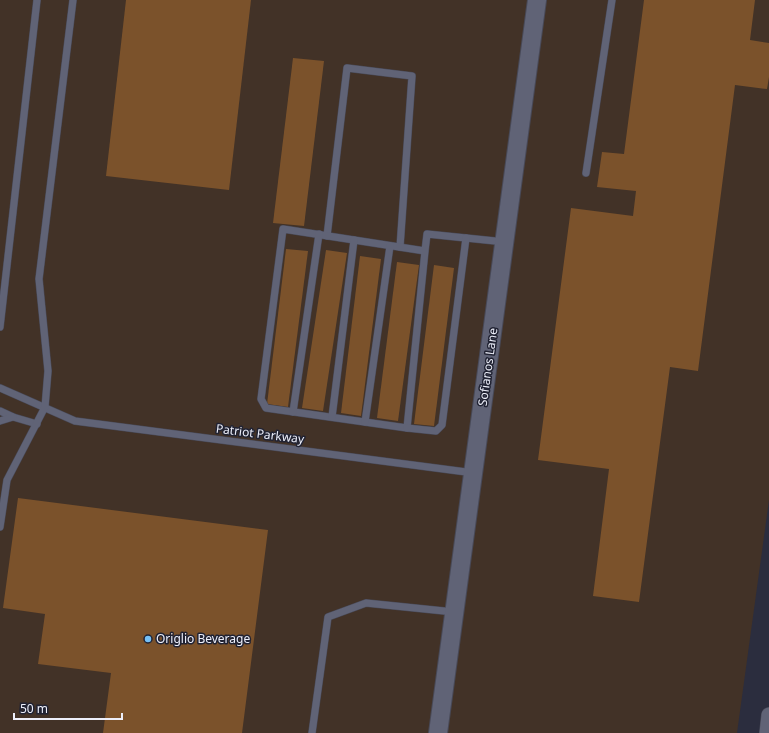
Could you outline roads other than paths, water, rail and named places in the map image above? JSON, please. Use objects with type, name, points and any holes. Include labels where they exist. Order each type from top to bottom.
[{"type":"street","name":"Sofianos Lane","points":[[438,733],[537,0]]},
{"type":"street","points":[[766,733],[769,715]]},
{"type":"lane","points":[[0,327],[37,0]]},
{"type":"lane","points":[[0,526],[7,480],[45,407],[48,371],[39,279],[73,0]]},
{"type":"lane","points":[[586,173],[612,0]]},
{"type":"lane","points":[[327,236],[347,68],[412,76],[400,248]]},
{"type":"lane","points":[[425,251],[283,229],[261,399],[266,408],[436,431],[442,425],[466,238]]},
{"type":"lane","points":[[293,412],[319,234]]},
{"type":"lane","points":[[407,428],[427,234],[505,242]]},
{"type":"lane","points":[[332,417],[354,240]]},
{"type":"lane","points":[[365,422],[390,246]]},
{"type":"lane","name":"Patriot Parkway","points":[[0,388],[75,421],[474,473]]},
{"type":"lane","points":[[0,411],[13,417],[37,424]]},
{"type":"lane","points":[[0,421],[13,417]]},
{"type":"lane","points":[[312,733],[328,617],[366,603],[455,612]]},
{"type":"place","name":"Origlio Beverage","points":[[148,639]]}]
